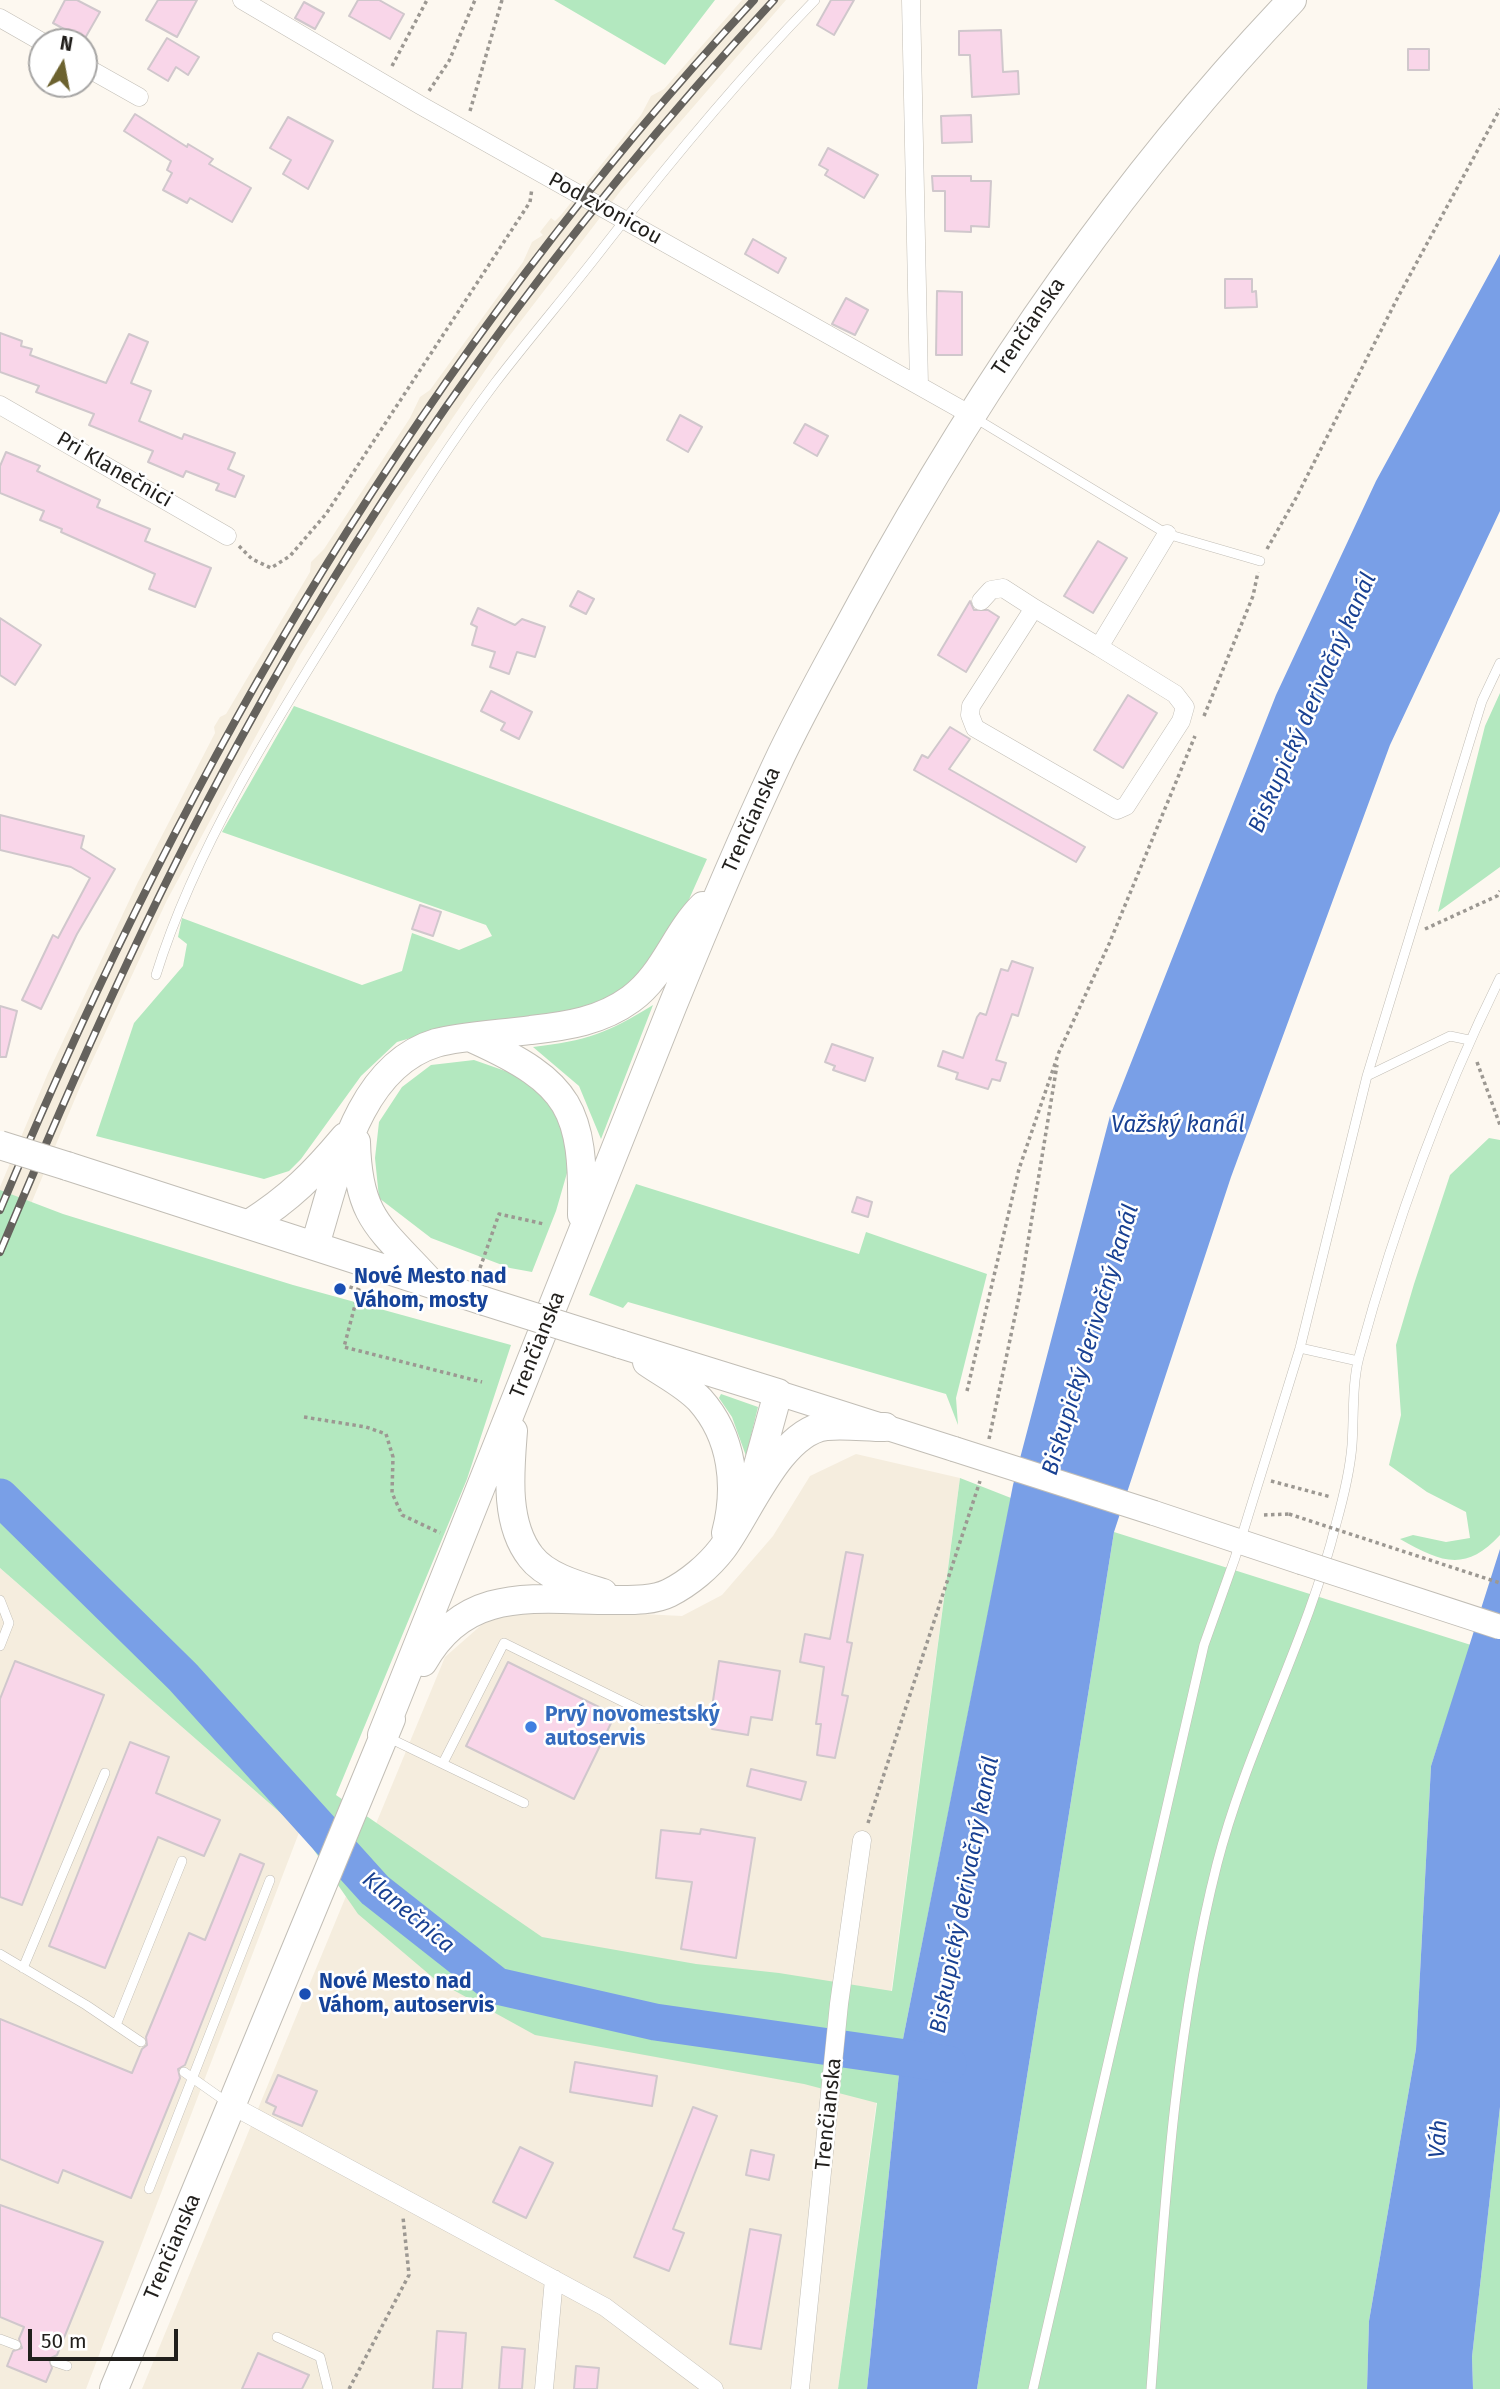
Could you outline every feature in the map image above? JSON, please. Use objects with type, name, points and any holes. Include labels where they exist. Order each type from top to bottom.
[{"type":"main road","name":"Trenčianska","points":[[114,2389],[233,2106],[719,894],[807,704],[918,499],[1047,298],[1094,234],[1180,128],[1292,0]]},
{"type":"main road","points":[[315,1245],[355,1125],[370,1092],[390,1069],[406,1057],[436,1043],[582,1023],[631,999],[649,984],[689,920],[719,894]]},
{"type":"main road","points":[[474,1039],[540,1072],[558,1091],[568,1109],[578,1134],[583,1167],[582,1235]]},
{"type":"main road","points":[[249,1224],[287,1199],[310,1179],[355,1125]]},
{"type":"main road","points":[[355,1125],[357,1170],[363,1203],[373,1221],[432,1283]]},
{"type":"main road","points":[[0,1145],[1154,1513],[1500,1627]]},
{"type":"main road","points":[[620,1344],[689,1390],[722,1432],[729,1453],[732,1486],[732,1512],[722,1550]]},
{"type":"main road","points":[[744,1514],[778,1393]]},
{"type":"main road","points":[[515,1404],[512,1504],[516,1526],[531,1558],[571,1583],[625,1600]]},
{"type":"main road","points":[[382,1735],[434,1642],[461,1617],[501,1602],[625,1600],[668,1594],[700,1572],[722,1550],[785,1452],[800,1438],[824,1426],[885,1427]]},
{"type":"street","name":"Pod zvonicou","points":[[242,0],[420,105],[971,415]]},
{"type":"street","points":[[911,0],[919,385]]},
{"type":"street","points":[[0,18],[28,34]]},
{"type":"street","points":[[98,74],[139,97]]},
{"type":"street","name":"Pri Klanečnici","points":[[0,405],[227,536]]},
{"type":"street","points":[[1099,647],[1167,534]]},
{"type":"street","points":[[981,601],[991,590],[1003,588],[1175,694],[1185,707],[1181,721],[1126,806],[1117,810],[1105,806],[975,728],[970,715],[971,706],[1034,608]]},
{"type":"street","name":"Trenčianska","points":[[800,2389],[839,2004],[862,1840]]},
{"type":"street","points":[[233,2106],[605,2307],[713,2389]]},
{"type":"street","points":[[544,2389],[554,2279]]},
{"type":"lane","points":[[156,975],[173,920],[219,827],[306,672],[406,515],[494,385],[624,219],[694,132],[815,0]]},
{"type":"lane","points":[[971,415],[1005,439],[1167,534],[1260,561]]},
{"type":"lane","points":[[1033,2389],[1203,1645],[1300,1348],[1367,1076],[1482,701],[1500,663]]},
{"type":"lane","points":[[1151,2389],[1174,2129],[1197,1956],[1218,1862],[1244,1776],[1305,1622],[1342,1499],[1352,1450],[1358,1361],[1407,1206],[1469,1040],[1500,978]]},
{"type":"lane","points":[[1367,1076],[1450,1036],[1469,1040]]},
{"type":"lane","points":[[1300,1348],[1358,1361]]},
{"type":"lane","points":[[0,1600],[9,1623],[0,1646]]},
{"type":"lane","points":[[443,1763],[504,1643],[658,1719]]},
{"type":"lane","points":[[382,1735],[524,1803]]},
{"type":"lane","points":[[23,1968],[105,1773]]},
{"type":"lane","points":[[116,2025],[182,1861]]},
{"type":"lane","points":[[149,2189],[188,2075],[270,1880]]},
{"type":"lane","points":[[0,1954],[141,2042]]},
{"type":"lane","points":[[188,2075],[233,2106]]},
{"type":"lane","points":[[277,2337],[320,2357],[328,2389]]},
{"type":"lane","points":[[0,2339],[16,2345]]},
{"type":"lane","points":[[55,2361],[67,2366]]},
{"type":"path","points":[[382,82],[427,0]]},
{"type":"path","points":[[420,105],[449,61],[475,0]]},
{"type":"path","points":[[456,125],[471,110],[484,54],[502,0]]},
{"type":"path","points":[[1201,722],[1253,596],[1260,561],[1296,498],[1398,297],[1500,109]]},
{"type":"path","points":[[227,536],[252,559],[271,568],[290,556],[326,514],[530,202],[535,169]]},
{"type":"path","points":[[967,1391],[1019,1169],[1059,1052],[1109,944],[1196,735]]},
{"type":"path","points":[[1412,931],[1429,929],[1461,915],[1497,896],[1500,891]]},
{"type":"path","points":[[1469,1040],[1500,1125]]},
{"type":"path","points":[[480,1268],[499,1214],[544,1224]]},
{"type":"path","points":[[340,1289],[341,1284],[359,1290],[344,1347],[482,1382]]},
{"type":"path","points":[[304,1418],[366,1427],[386,1434],[393,1457],[392,1493],[402,1515],[445,1535]]},
{"type":"path","points":[[1259,1478],[1342,1499]]},
{"type":"path","points":[[1247,1515],[1289,1514],[1500,1583]]},
{"type":"path","points":[[349,2389],[409,2275],[401,2198]]},
{"type":"shaded area","points":[[742,0],[786,0],[622,189],[504,343],[395,502],[300,655],[167,900],[80,1087],[0,1278],[0,1187],[48,1073],[138,882],[215,733],[214,727],[220,717],[226,714],[310,572],[311,562],[324,549],[410,418],[420,397],[430,390],[523,262],[532,242],[543,235],[540,232],[551,218],[555,221],[561,215],[641,115],[651,96],[664,89]]},
{"type":"shaded area","points":[[856,1454],[960,1478],[838,2389],[142,2389],[445,1657],[495,1613],[560,1610],[682,1616],[722,1595],[773,1536],[810,1476]]},
{"type":"shaded area","points":[[0,1568],[300,1830],[86,2389],[0,2389]]},
{"type":"green space","points":[[554,0],[715,0],[665,65]]},
{"type":"green space","points":[[1500,693],[1500,867],[1438,912],[1485,726]]},
{"type":"green space","points":[[294,706],[707,859],[670,942],[603,1009],[442,1029],[397,1042],[361,1076],[301,1159],[289,1171],[264,1179],[96,1136],[134,1023],[183,966],[187,944],[178,937],[182,918],[362,985],[402,971],[412,933],[459,950],[492,936],[486,925],[222,832]]},
{"type":"green space","points":[[653,1005],[601,1139],[579,1086],[533,1047],[568,1042],[596,1034],[623,1023]]},
{"type":"green space","points":[[474,1060],[531,1080],[559,1118],[569,1166],[556,1211],[532,1272],[510,1268],[431,1238],[379,1198],[375,1158],[379,1122],[402,1087],[431,1065]]},
{"type":"green space","points":[[1489,1138],[1500,1140],[1500,1535],[1475,1555],[1452,1560],[1440,1558],[1400,1539],[1413,1535],[1446,1542],[1470,1538],[1466,1512],[1427,1492],[1389,1465],[1401,1415],[1396,1345],[1450,1175]]},
{"type":"green space","points":[[636,1184],[859,1254],[866,1232],[987,1274],[956,1398],[958,1425],[946,1394],[628,1302],[623,1308],[589,1295]]},
{"type":"green space","points":[[0,1190],[63,1214],[293,1285],[511,1345],[467,1479],[336,1795],[542,1937],[696,1964],[779,1973],[892,1991],[960,1478],[1011,1498],[902,2044],[867,2389],[838,2389],[877,2103],[804,2084],[535,2035],[437,1981],[358,1914],[300,1830],[0,1568]]},
{"type":"green space","points":[[721,1394],[758,1407],[746,1456],[732,1417],[719,1398]]},
{"type":"green space","points":[[1114,1532],[1471,1645],[1431,1766],[1416,2049],[1369,2321],[1367,2389],[977,2389]]},
{"type":"green space","points":[[1500,2107],[1500,2389],[1473,2389],[1472,2357]]},
{"type":"water","name":"Važský kanál","points":[[1500,254],[1500,511],[1390,745],[1231,1177],[1114,1532],[977,2389],[867,2389],[902,2044],[1013,1485],[1110,1116],[1276,695],[1376,481]]},
{"type":"water","name":"Váh","points":[[1500,1549],[1500,2107],[1472,2357],[1473,2389],[1367,2389],[1369,2321],[1416,2049],[1431,1766]]},
{"type":"building","points":[[65,0],[77,0],[100,12],[91,28],[62,28],[53,23]]},
{"type":"building","points":[[158,0],[197,0],[177,37],[146,20]]},
{"type":"building","points":[[358,0],[379,0],[404,14],[390,39],[349,16]]},
{"type":"building","points":[[831,0],[854,0],[834,35],[817,25]]},
{"type":"building","points":[[304,2],[324,13],[315,29],[295,18]]},
{"type":"building","points":[[1001,30],[1003,72],[1018,71],[1019,94],[972,97],[970,55],[959,55],[959,31]]},
{"type":"building","points":[[167,38],[199,57],[188,75],[176,67],[168,81],[148,69]]},
{"type":"building","points":[[1408,49],[1429,49],[1429,70],[1408,70]]},
{"type":"building","points":[[135,114],[187,147],[188,144],[213,159],[209,164],[251,188],[232,222],[190,198],[187,203],[163,190],[172,173],[167,170],[171,161],[124,131]]},
{"type":"building","points":[[971,115],[972,142],[942,143],[941,116]]},
{"type":"building","points":[[288,117],[333,141],[308,189],[283,174],[291,160],[270,148]]},
{"type":"building","points":[[828,148],[878,175],[864,198],[825,175],[828,170],[819,165]]},
{"type":"building","points":[[932,176],[971,176],[971,181],[991,181],[989,227],[971,226],[971,232],[945,231],[945,191],[933,191]]},
{"type":"building","points":[[753,239],[786,258],[778,273],[745,254]]},
{"type":"building","points":[[1225,279],[1252,279],[1252,292],[1256,291],[1257,307],[1225,308]]},
{"type":"building","points":[[937,291],[962,292],[962,355],[936,355]]},
{"type":"building","points":[[846,298],[868,310],[855,335],[832,324]]},
{"type":"building","points":[[0,333],[22,341],[21,346],[32,349],[30,355],[106,383],[129,334],[148,342],[131,383],[151,391],[139,421],[182,439],[184,434],[235,453],[228,469],[244,476],[235,497],[216,490],[219,484],[186,471],[183,477],[148,462],[153,451],[89,425],[94,414],[36,392],[39,386],[0,372]]},
{"type":"building","points":[[680,415],[702,427],[688,452],[667,440]]},
{"type":"building","points":[[805,424],[828,436],[817,456],[794,443]]},
{"type":"building","points":[[6,452],[40,466],[37,471],[100,500],[97,507],[150,529],[145,541],[211,568],[195,607],[149,589],[155,574],[61,532],[62,529],[40,520],[44,511],[0,493],[0,466]]},
{"type":"building","points":[[1098,541],[1127,558],[1093,613],[1064,596]]},
{"type":"building","points":[[578,591],[594,599],[586,614],[570,606]]},
{"type":"building","points":[[970,601],[974,610],[988,610],[999,617],[966,672],[938,655]]},
{"type":"building","points":[[478,608],[515,625],[522,619],[545,627],[535,657],[517,652],[509,674],[490,667],[495,652],[472,645],[477,627],[471,624]]},
{"type":"building","points":[[0,618],[41,645],[15,685],[0,675]]},
{"type":"building","points":[[491,691],[532,712],[519,739],[501,730],[505,723],[481,711]]},
{"type":"building","points":[[1128,695],[1157,713],[1123,768],[1094,750]]},
{"type":"building","points":[[950,727],[970,739],[949,769],[1085,847],[1076,862],[914,770],[922,755],[928,758]]},
{"type":"building","points":[[0,815],[84,836],[81,848],[115,869],[77,934],[41,1009],[22,1000],[53,935],[58,938],[90,878],[71,867],[0,850]]},
{"type":"building","points":[[420,905],[441,912],[433,936],[412,929]]},
{"type":"building","points":[[1012,961],[1033,968],[1018,1016],[1012,1014],[996,1060],[1006,1063],[1000,1081],[992,1079],[988,1089],[956,1079],[958,1073],[938,1066],[943,1051],[963,1058],[977,1017],[980,1013],[986,1015],[1001,969],[1008,971]]},
{"type":"building","points":[[0,1006],[17,1011],[6,1057],[0,1057]]},
{"type":"building","points":[[832,1044],[873,1058],[865,1081],[833,1070],[835,1066],[825,1062]]},
{"type":"building","points":[[857,1197],[872,1202],[868,1217],[852,1212]]},
{"type":"building","points":[[846,1552],[863,1555],[847,1642],[852,1643],[842,1695],[848,1696],[835,1758],[817,1755],[821,1724],[816,1724],[824,1667],[800,1662],[805,1634],[830,1639]]},
{"type":"building","points":[[15,1661],[104,1695],[22,1905],[0,1897],[0,1699]]},
{"type":"building","points":[[719,1661],[780,1671],[772,1720],[751,1717],[748,1735],[712,1729],[711,1714]]},
{"type":"building","points":[[508,1662],[615,1715],[574,1799],[466,1746]]},
{"type":"building","points":[[130,1742],[169,1757],[156,1793],[220,1820],[204,1856],[158,1837],[105,1968],[49,1946]]},
{"type":"building","points":[[751,1769],[806,1782],[801,1800],[747,1786]]},
{"type":"building","points":[[701,1829],[755,1838],[736,1958],[681,1949],[692,1882],[656,1878],[661,1830],[700,1834]]},
{"type":"building","points":[[240,1854],[264,1864],[185,2065],[178,2069],[180,2078],[131,2198],[63,2170],[58,2183],[0,2159],[0,2019],[132,2073],[142,2049],[147,2045],[146,2037],[189,1933],[205,1940]]},
{"type":"building","points":[[575,2062],[657,2076],[652,2106],[570,2092]]},
{"type":"building","points":[[278,2075],[317,2091],[302,2126],[273,2114],[276,2107],[266,2102]]},
{"type":"building","points":[[693,2107],[717,2116],[673,2229],[684,2233],[669,2271],[634,2257]]},
{"type":"building","points":[[520,2147],[553,2163],[526,2218],[493,2202]]},
{"type":"building","points":[[751,2150],[774,2155],[769,2180],[746,2175]]},
{"type":"building","points":[[0,2205],[103,2242],[57,2355],[49,2359],[52,2368],[46,2382],[7,2366],[13,2351],[22,2348],[19,2339],[24,2327],[0,2317]]},
{"type":"building","points":[[750,2229],[781,2235],[761,2349],[730,2344]]},
{"type":"building","points":[[437,2331],[466,2333],[462,2389],[433,2389]]},
{"type":"building","points":[[502,2347],[525,2349],[522,2389],[499,2389]]},
{"type":"building","points":[[258,2353],[309,2375],[302,2389],[242,2389]]},
{"type":"building","points":[[576,2366],[599,2368],[597,2389],[574,2389]]},
{"type":"waterway","name":"Klanečnica","points":[[0,1497],[183,1677],[375,1890],[497,1986],[655,2022],[948,2064]]},
{"type":"railway","points":[[0,1210],[73,1044],[150,882],[233,724],[323,571],[419,422],[522,277],[634,137],[754,0]]},
{"type":"railway","points":[[0,1252],[55,1122],[143,929],[240,740],[296,640],[419,447],[484,354],[624,172],[774,0]]},
{"type":"place","name":"Nové Mesto nad Váhom, mosty","points":[[340,1289]]},
{"type":"place","name":"Prvý novomestský autoservis","points":[[531,1727]]},
{"type":"place","name":"Nové Mesto nad Váhom, autoservis","points":[[305,1994]]},
{"type":"water label","name":"Biskupický derivačný kanál","points":[[1313,703]]},
{"type":"water label","name":"Biskupický derivačný kanál","points":[[1091,1340]]},
{"type":"water label","name":"Biskupický derivačný kanál","points":[[965,1895]]}]
